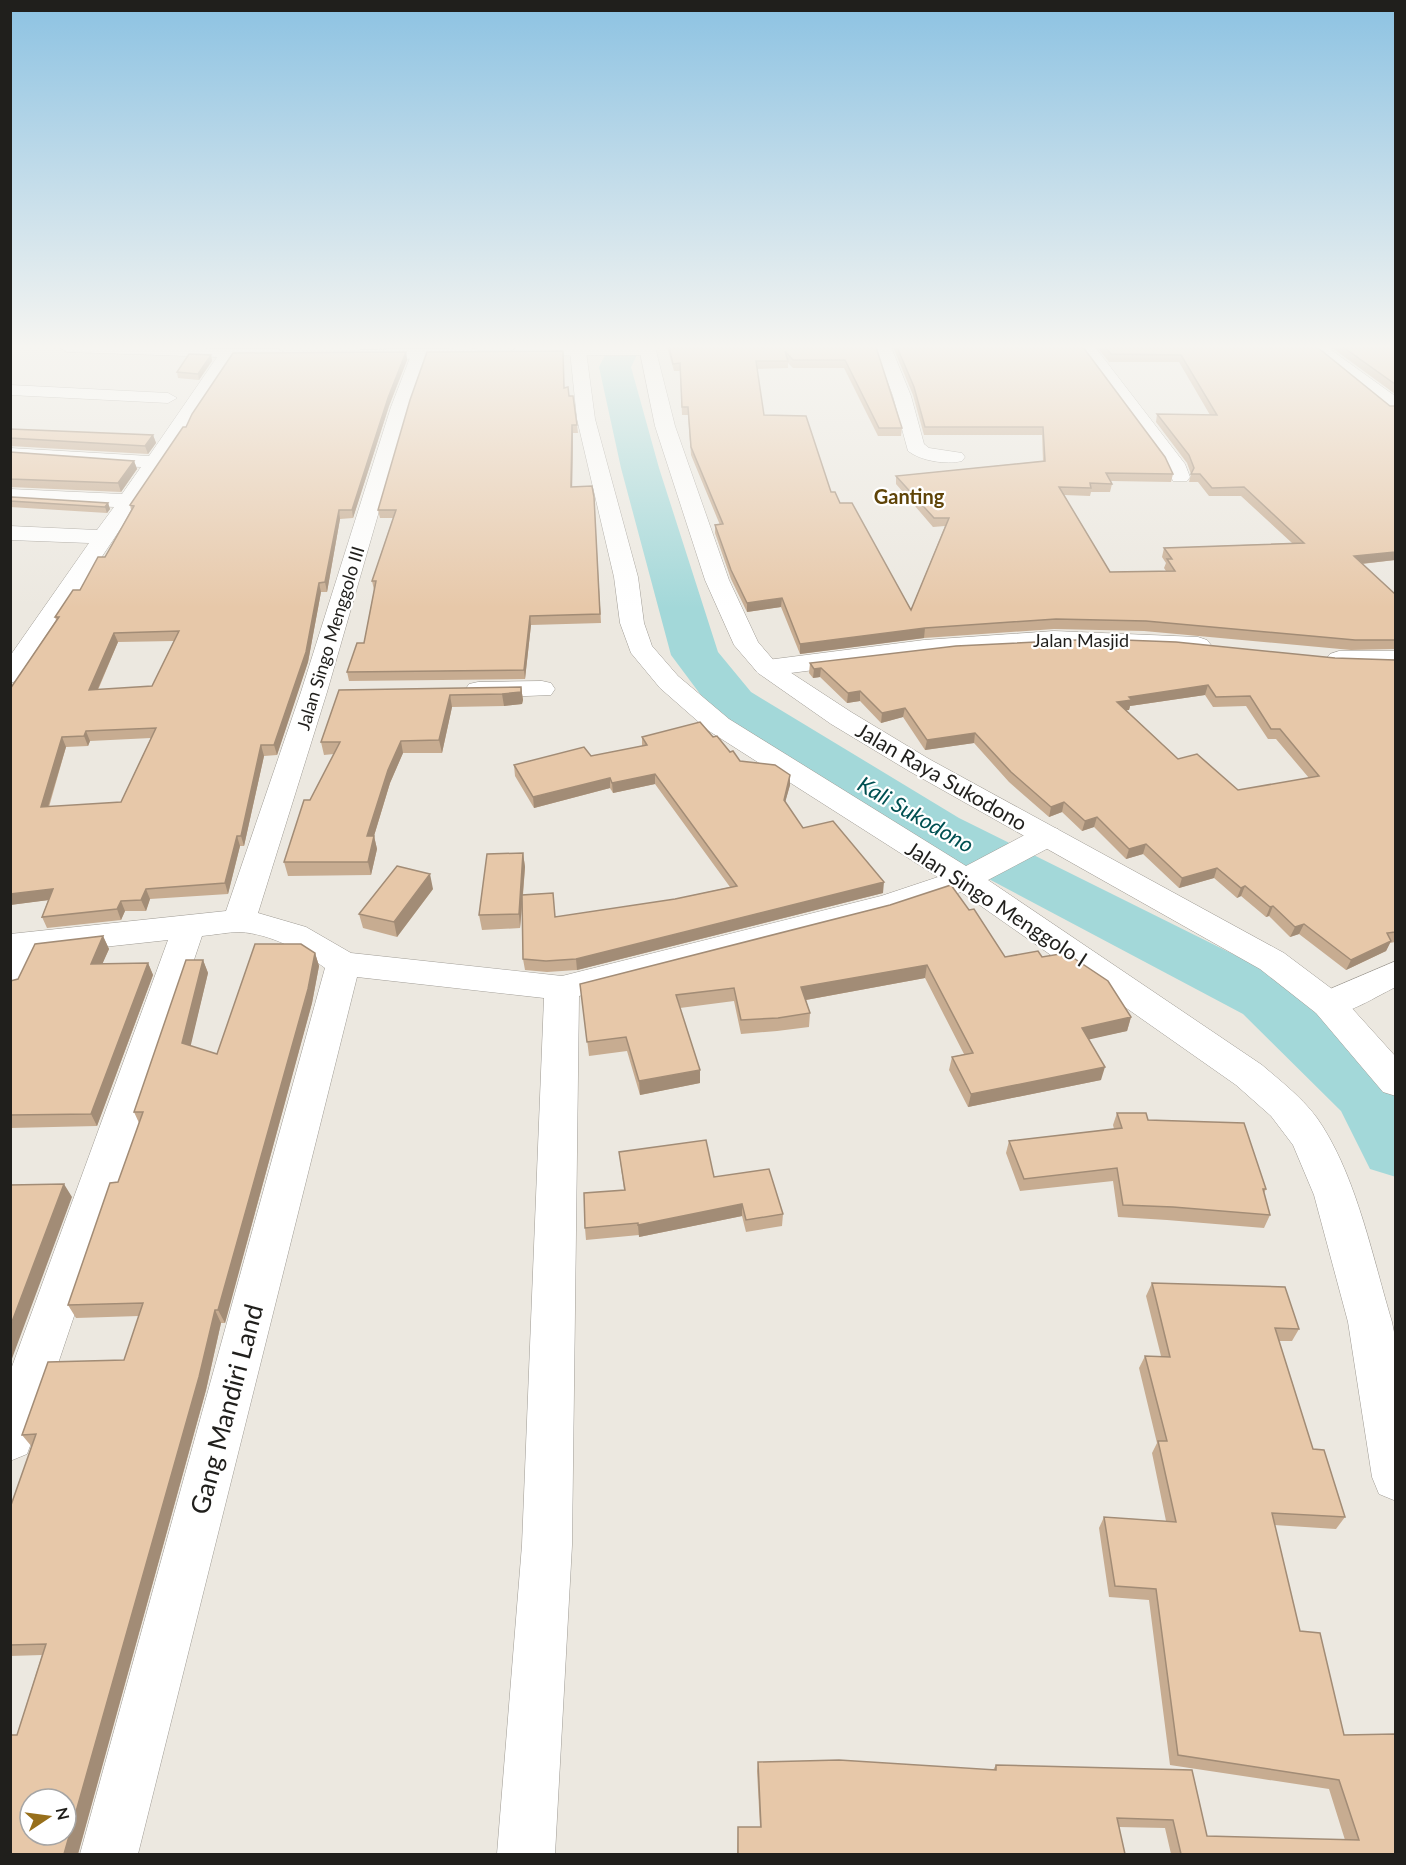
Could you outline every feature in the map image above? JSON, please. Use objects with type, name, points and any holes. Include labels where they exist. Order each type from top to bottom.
[{"type":"street","points":[[10,675],[173,434]]},
{"type":"street","name":"Jalan Singo Menggolo III","points":[[239,921],[326,692],[393,434]]},
{"type":"street","name":"Jalan Singo Menggolo I","points":[[590,434],[626,577],[632,623],[640,648],[669,682],[719,725],[970,878],[997,900],[1249,1075],[1284,1106],[1309,1137],[1334,1195],[1370,1322],[1395,1477]]},
{"type":"street","name":"Jalan Raya Sukodono","points":[[668,434],[717,580],[747,645],[767,668],[909,759],[1042,839],[1272,961],[1328,1004],[1395,1082]]},
{"type":"street","points":[[912,434],[915,447],[923,453],[955,457]]},
{"type":"street","points":[[1153,434],[1175,464],[1180,477]]},
{"type":"street","points":[[10,454],[154,462]]},
{"type":"street","points":[[10,495],[129,501]]},
{"type":"street","points":[[10,533],[104,537]]},
{"type":"street","name":"Jalan Masjid","points":[[767,668],[924,648],[1054,638],[1144,640],[1222,647]]},
{"type":"street","points":[[1316,657],[1395,659]]},
{"type":"street","points":[[456,690],[542,689]]},
{"type":"street","points":[[10,981],[18,946],[239,921],[293,933],[322,948],[343,964],[562,988],[888,905],[970,878],[1042,839]]},
{"type":"street","points":[[10,1438],[189,927]]},
{"type":"street","name":"Gang Mandiri Land","points":[[109,1854],[343,964]]},
{"type":"street","points":[[1328,1004],[1395,973]]},
{"type":"street","points":[[526,1854],[547,1545],[562,988]]},
{"type":"building","points":[[10,434],[153,435],[145,446],[10,438]]},
{"type":"building","points":[[178,434],[376,434],[352,510],[339,510],[325,582],[319,583],[306,652],[274,745],[261,745],[241,836],[237,836],[225,883],[146,889],[141,900],[121,901],[117,909],[42,917],[53,889],[10,894],[10,689],[59,617],[55,617],[73,590],[80,590],[98,557],[105,557],[134,506],[130,505]],"holes":[[[179,631],[152,686],[89,690],[114,633]],[[156,728],[121,802],[41,807],[62,737],[84,736],[86,731]]]},
{"type":"building","points":[[400,434],[572,434],[571,487],[592,486],[594,497],[600,614],[530,616],[524,670],[347,672],[357,643],[364,643],[376,581],[372,581],[396,510],[378,510]]},
{"type":"building","points":[[690,434],[812,434],[831,492],[835,492],[840,503],[852,503],[911,610],[949,518],[934,518],[896,476],[1045,461],[1043,434],[1148,434],[1165,457],[1173,474],[1106,473],[1112,484],[1090,483],[1091,488],[1059,487],[1110,572],[1175,571],[1167,559],[1172,559],[1164,548],[1304,543],[1244,487],[1212,488],[1200,474],[1191,474],[1194,468],[1189,455],[1173,434],[1395,434],[1395,552],[1354,556],[1395,594],[1395,640],[1355,640],[1146,621],[1056,619],[925,628],[800,644],[782,598],[747,603],[731,570],[715,525],[723,524],[691,447]]},
{"type":"building","points":[[10,452],[134,461],[118,483],[10,479]]},
{"type":"building","points":[[12,497],[108,503],[105,507],[10,501]]},
{"type":"building","points":[[1097,639],[1176,642],[1335,658],[1395,660],[1395,932],[1387,933],[1391,941],[1351,960],[1304,924],[1295,927],[1273,906],[1270,907],[1245,886],[1241,888],[1217,868],[1182,878],[1146,844],[1129,849],[1097,817],[1085,821],[1064,802],[1051,807],[1011,772],[975,733],[927,740],[905,708],[882,713],[860,691],[848,693],[821,668],[814,669],[810,663],[956,646]],"holes":[[[1208,685],[1216,697],[1250,696],[1271,729],[1280,729],[1319,776],[1238,790],[1197,754],[1178,759],[1117,702],[1132,700],[1129,697]]]},
{"type":"building","points":[[521,687],[521,692],[450,695],[439,740],[401,741],[388,770],[367,836],[374,836],[368,862],[284,862],[304,800],[310,800],[340,742],[321,742],[339,690]]},
{"type":"building","points":[[700,722],[713,737],[717,736],[730,752],[733,751],[740,761],[775,765],[790,775],[784,800],[803,828],[833,821],[884,882],[576,959],[546,961],[523,959],[522,895],[553,893],[555,917],[675,899],[737,886],[655,774],[612,783],[610,778],[533,797],[514,765],[584,747],[591,756],[647,745],[642,737]]},
{"type":"building","points":[[523,853],[519,914],[479,915],[487,854]]},
{"type":"building","points":[[397,866],[430,874],[394,922],[359,914]]},
{"type":"building","points":[[951,885],[969,910],[974,909],[1005,957],[1038,951],[1042,957],[1066,953],[1108,981],[1131,1017],[1082,1028],[1105,1067],[971,1094],[952,1057],[973,1053],[927,965],[801,987],[810,1013],[778,1018],[741,1020],[734,988],[676,995],[700,1070],[639,1081],[626,1037],[587,1042],[580,984],[890,905]]},
{"type":"building","points":[[103,936],[91,964],[148,963],[91,1114],[10,1115],[10,981],[18,979],[35,944]]},
{"type":"building","points":[[255,944],[301,944],[315,953],[308,989],[218,1310],[215,1310],[199,1377],[78,1805],[78,1787],[18,1787],[18,1847],[66,1847],[64,1854],[10,1854],[10,1735],[17,1735],[46,1644],[10,1645],[10,1508],[36,1434],[22,1435],[48,1362],[124,1360],[143,1303],[68,1305],[110,1183],[118,1182],[143,1112],[134,1112],[186,960],[203,960],[182,1043],[217,1054]]},
{"type":"building","points":[[1117,1113],[1146,1113],[1148,1120],[1244,1123],[1266,1189],[1263,1189],[1270,1215],[1123,1205],[1117,1168],[1024,1179],[1009,1141],[1122,1128]]},
{"type":"building","points":[[706,1140],[714,1177],[769,1169],[783,1214],[746,1220],[742,1204],[638,1225],[638,1223],[585,1228],[584,1193],[625,1190],[619,1152]]},
{"type":"building","points":[[64,1184],[10,1327],[10,1185]]},
{"type":"building","points":[[1152,1283],[1285,1287],[1299,1329],[1275,1328],[1313,1449],[1324,1450],[1345,1517],[1272,1513],[1300,1631],[1320,1633],[1344,1735],[1395,1734],[1395,1854],[1181,1854],[1173,1820],[1117,1818],[1125,1854],[738,1854],[738,1827],[761,1827],[758,1762],[839,1760],[996,1770],[996,1765],[1192,1770],[1207,1836],[1359,1840],[1339,1780],[1178,1755],[1156,1589],[1115,1586],[1104,1517],[1176,1522],[1158,1441],[1167,1441],[1145,1356],[1170,1357]]},
{"type":"waterway","name":"Kali Sukodono","points":[[632,434],[695,655],[733,703],[939,830],[1266,998],[1366,1093],[1396,1148]]},
{"type":"district","name":"Ganting","points":[[909,496]]}]
